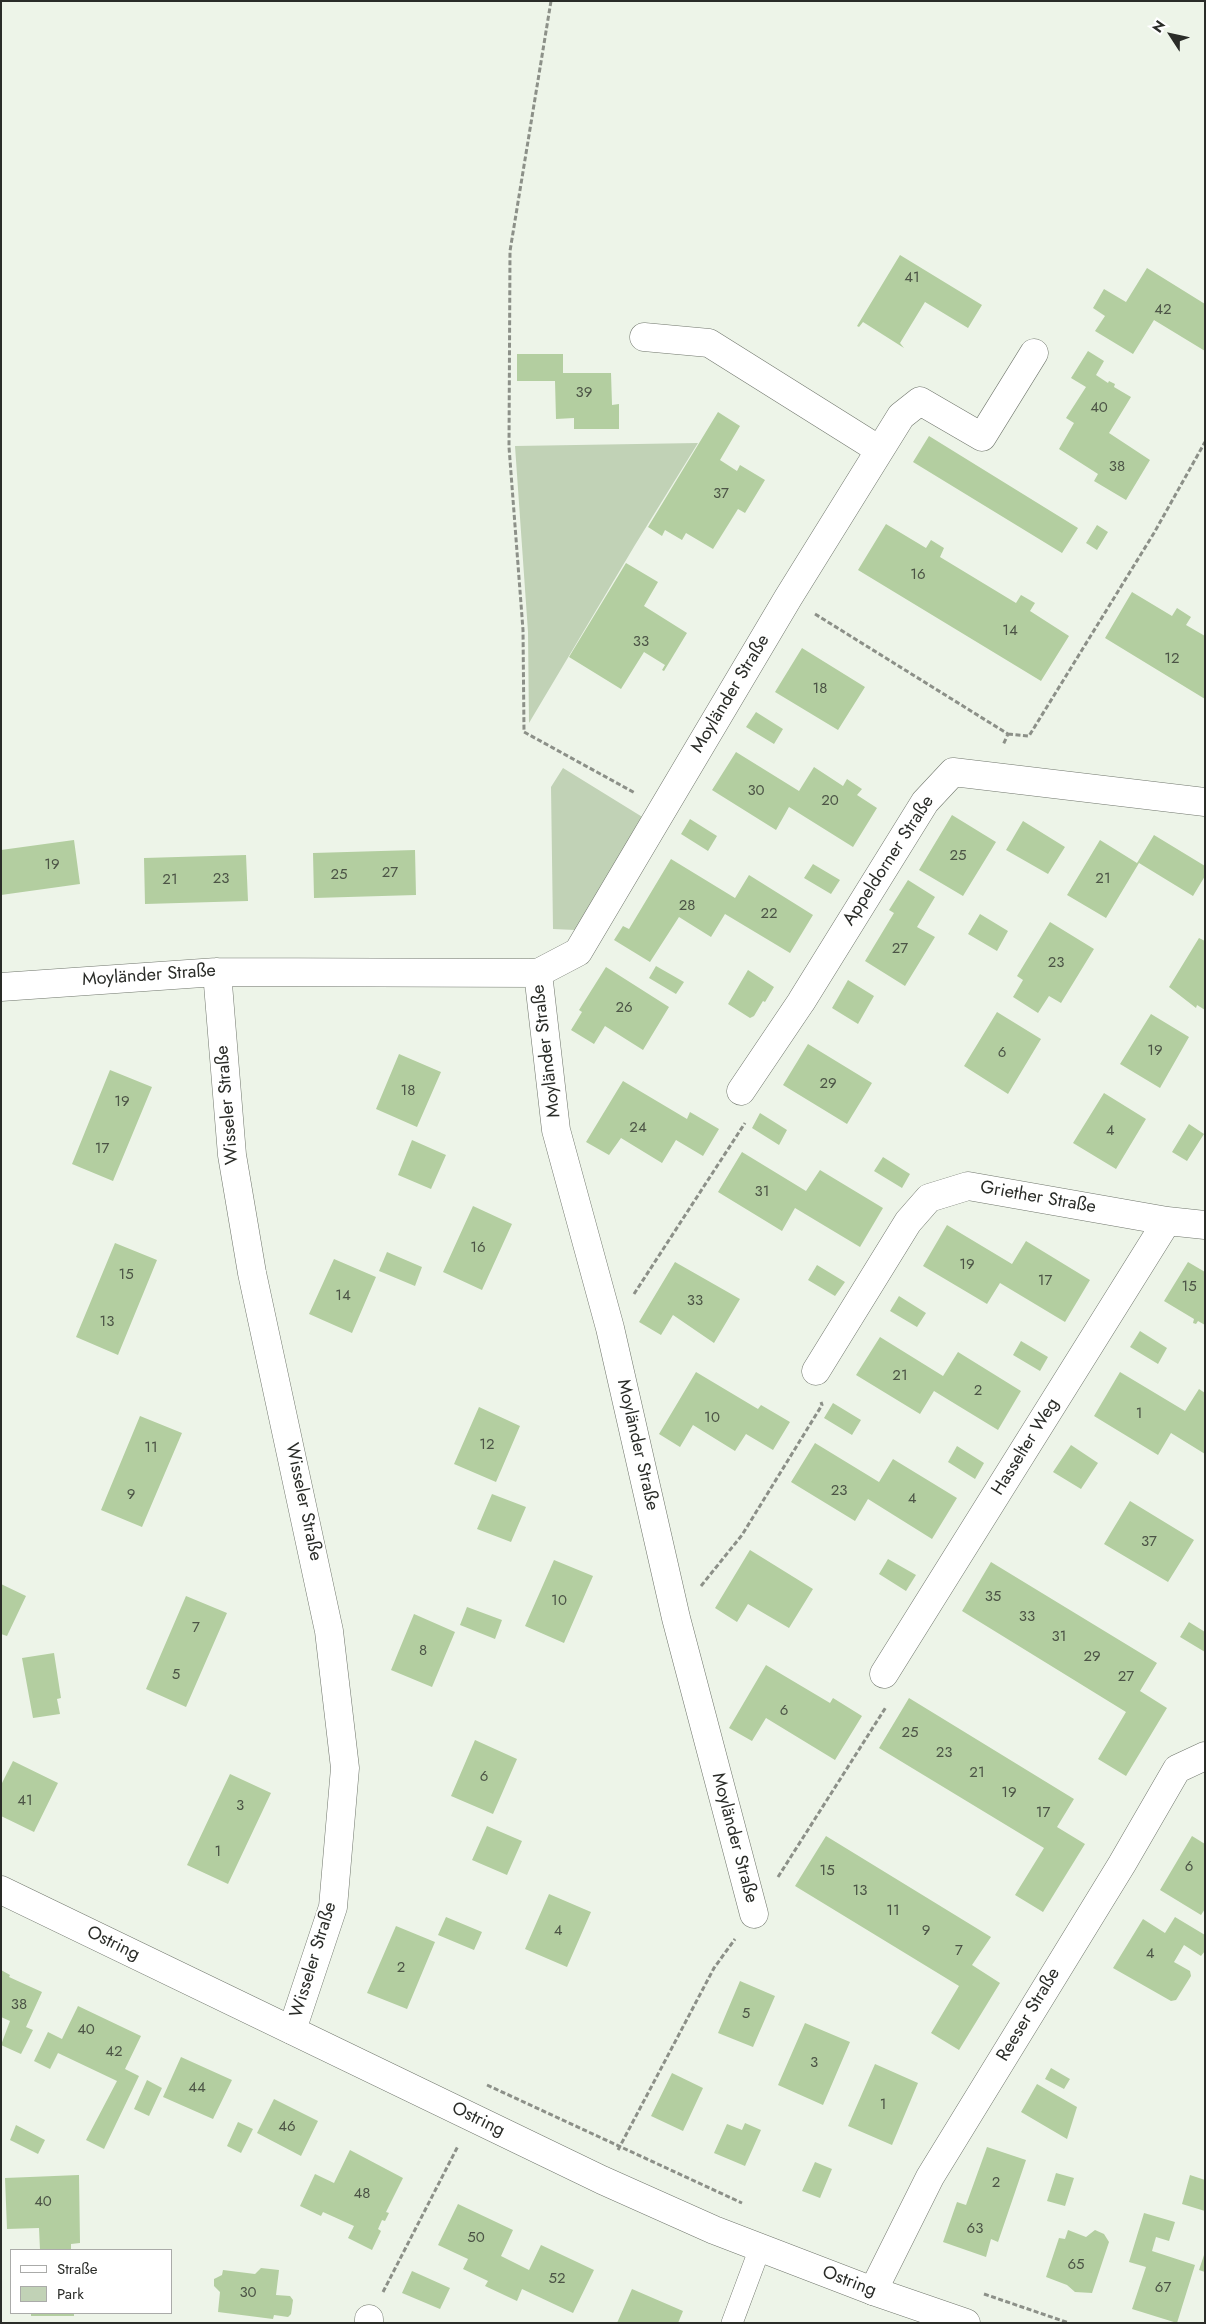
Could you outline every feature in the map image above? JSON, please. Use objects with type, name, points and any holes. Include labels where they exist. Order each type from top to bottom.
[{"type":"street","points":[[644,337],[709,343],[878,449]]},
{"type":"street","name":"Moyländer Straße","points":[[1,986],[217,972],[538,973],[578,952],[788,598],[878,449],[901,416],[920,401],[982,437],[1034,353]]},
{"type":"street","name":"Appeldorner Straße","points":[[741,1091],[801,1002],[925,802],[953,772],[1205,802]]},
{"type":"street","name":"Wisseler Straße","points":[[217,972],[232,1155],[252,1273],[329,1631],[345,1768],[333,1907],[292,2030]]},
{"type":"street","name":"Moyländer Straße","points":[[538,973],[556,1130],[610,1328],[676,1618],[754,1914]]},
{"type":"street","name":"Griether Straße","points":[[816,1371],[908,1222],[929,1198],[968,1186],[1167,1221],[1205,1225]]},
{"type":"street","name":"Hasselter Weg","points":[[884,1674],[1167,1221]]},
{"type":"street","name":"Reeser Straße","points":[[873,2292],[930,2177],[1177,1769],[1205,1756]]},
{"type":"street","name":"Ostring","points":[[1,1890],[602,2180],[760,2248],[873,2292],[966,2323]]},
{"type":"lane","points":[[732,2323],[760,2248]]},
{"type":"path","points":[[551,1],[510,251],[509,447],[523,630],[524,732],[662,808]]},
{"type":"path","points":[[788,598],[1008,734],[1029,736],[1154,533],[1205,442]]},
{"type":"path","points":[[989,775],[1008,734]]},
{"type":"path","points":[[610,1328],[642,1283],[747,1120],[741,1091]]},
{"type":"path","points":[[676,1618],[742,1535],[822,1405],[816,1371]]},
{"type":"path","points":[[480,2082],[745,2205]]},
{"type":"path","points":[[369,2321],[459,2143]]},
{"type":"path","points":[[978,2292],[1069,2323]]},
{"type":"green space","points":[[698,443],[529,723],[528,632],[515,446]]},
{"type":"green space","points":[[563,768],[644,818],[575,930],[553,929],[551,787]]},
{"type":"building","points":[[900,255],[982,305],[968,328],[925,302],[900,343],[904,348],[863,322],[859,327],[857,326]]},
{"type":"building","points":[[1147,268],[1205,304],[1205,351],[1154,320],[1133,354],[1095,331],[1105,316],[1093,308],[1104,289],[1126,302]]},
{"type":"building","points":[[1088,351],[1104,361],[1096,375],[1108,383],[1109,381],[1115,384],[1114,387],[1131,397],[1109,433],[1150,460],[1126,500],[1094,481],[1098,474],[1059,449],[1074,423],[1066,418],[1086,387],[1071,378]]},
{"type":"building","points":[[517,354],[563,354],[563,373],[611,373],[612,405],[619,404],[619,429],[574,429],[574,418],[556,419],[555,381],[517,381]]},
{"type":"building","points":[[718,412],[740,426],[720,460],[737,471],[740,465],[765,480],[745,513],[738,509],[713,549],[686,533],[682,540],[665,530],[662,536],[648,527]]},
{"type":"building","points":[[929,436],[1078,528],[1062,553],[913,462]]},
{"type":"building","points":[[886,524],[926,548],[931,540],[944,548],[940,557],[1016,603],[1021,595],[1035,603],[1030,611],[1069,636],[1041,681],[858,570]]},
{"type":"building","points":[[1097,525],[1108,532],[1097,550],[1086,543]]},
{"type":"building","points":[[626,563],[658,582],[644,606],[687,633],[664,671],[662,670],[665,665],[644,652],[621,689],[569,657]]},
{"type":"building","points":[[1132,592],[1172,616],[1177,608],[1191,617],[1186,625],[1205,636],[1205,699],[1105,638]]},
{"type":"building","points":[[802,648],[865,687],[838,730],[775,692]]},
{"type":"building","points":[[756,712],[783,729],[774,744],[746,727]]},
{"type":"building","points":[[736,752],[799,791],[814,767],[843,786],[847,779],[862,789],[857,795],[877,808],[853,847],[789,807],[776,830],[712,790]]},
{"type":"building","points":[[952,815],[996,842],[963,896],[919,870]]},
{"type":"building","points":[[690,819],[717,836],[708,851],[681,834]]},
{"type":"building","points":[[1023,821],[1065,847],[1048,874],[1006,850]]},
{"type":"building","points":[[1154,835],[1205,866],[1205,876],[1193,896],[1139,863],[1106,918],[1067,895],[1100,840],[1137,863]]},
{"type":"building","points":[[74,840],[80,884],[1,895],[1,850]]},
{"type":"building","points":[[415,850],[416,895],[314,898],[313,853]]},
{"type":"building","points":[[246,855],[248,901],[145,904],[144,858]]},
{"type":"building","points":[[671,859],[735,898],[749,875],[813,915],[790,953],[725,914],[711,937],[679,917],[650,962],[614,940],[623,926],[629,929]]},
{"type":"building","points":[[813,864],[840,880],[831,894],[804,878]]},
{"type":"building","points":[[908,880],[935,897],[917,927],[935,937],[905,986],[865,961],[894,913],[889,910]]},
{"type":"building","points":[[980,914],[1008,931],[997,951],[968,934]]},
{"type":"building","points":[[1050,922],[1094,949],[1061,1003],[1049,996],[1038,1013],[1013,997],[1023,980],[1017,976]]},
{"type":"building","points":[[1199,938],[1205,941],[1205,1010],[1197,1005],[1196,1008],[1169,987]]},
{"type":"building","points":[[656,966],[684,982],[676,994],[649,978]]},
{"type":"building","points":[[606,967],[669,1007],[643,1050],[605,1026],[594,1044],[571,1030],[582,1012],[579,1010]]},
{"type":"building","points":[[748,970],[774,987],[765,1002],[763,1001],[754,1016],[750,1018],[728,1004]]},
{"type":"building","points":[[848,980],[874,996],[858,1024],[832,1008]]},
{"type":"building","points":[[997,1012],[1041,1039],[1008,1094],[964,1066]]},
{"type":"building","points":[[1151,1014],[1189,1037],[1160,1088],[1120,1064]]},
{"type":"building","points":[[808,1044],[872,1083],[847,1124],[783,1085]]},
{"type":"building","points":[[399,1054],[441,1072],[417,1127],[376,1109]]},
{"type":"building","points":[[110,1070],[152,1087],[113,1181],[72,1164]]},
{"type":"building","points":[[623,1081],[687,1119],[690,1112],[719,1129],[703,1156],[676,1140],[662,1163],[621,1138],[609,1155],[586,1142]]},
{"type":"building","points":[[1104,1093],[1146,1119],[1116,1169],[1073,1143]]},
{"type":"building","points":[[760,1113],[787,1130],[779,1145],[752,1128]]},
{"type":"building","points":[[1189,1124],[1204,1134],[1187,1161],[1172,1152]]},
{"type":"building","points":[[412,1140],[446,1155],[431,1189],[398,1175]]},
{"type":"building","points":[[742,1152],[806,1191],[820,1170],[883,1208],[860,1247],[795,1208],[782,1231],[718,1192]]},
{"type":"building","points":[[883,1157],[910,1174],[902,1188],[874,1171]]},
{"type":"building","points":[[473,1206],[512,1224],[482,1290],[443,1272]]},
{"type":"building","points":[[947,1225],[1012,1264],[1026,1241],[1090,1280],[1065,1322],[1000,1283],[987,1304],[923,1266]]},
{"type":"building","points":[[115,1243],[157,1260],[118,1355],[76,1337]]},
{"type":"building","points":[[387,1252],[422,1267],[415,1286],[379,1271]]},
{"type":"building","points":[[334,1259],[376,1277],[352,1333],[309,1314]]},
{"type":"building","points":[[675,1262],[740,1299],[714,1343],[673,1315],[661,1335],[639,1322]]},
{"type":"building","points":[[1188,1262],[1205,1272],[1205,1325],[1198,1321],[1196,1324],[1193,1323],[1194,1319],[1164,1301]]},
{"type":"building","points":[[817,1265],[845,1282],[835,1296],[808,1280]]},
{"type":"building","points":[[899,1296],[926,1313],[917,1327],[890,1311]]},
{"type":"building","points":[[1140,1331],[1167,1348],[1158,1364],[1130,1347]]},
{"type":"building","points":[[880,1337],[943,1376],[958,1352],[1021,1391],[998,1430],[934,1391],[920,1414],[856,1375]]},
{"type":"building","points":[[1021,1341],[1048,1357],[1040,1371],[1013,1355]]},
{"type":"building","points":[[696,1372],[758,1409],[761,1405],[790,1422],[773,1450],[746,1434],[735,1451],[693,1425],[680,1447],[659,1434]]},
{"type":"building","points":[[1120,1372],[1185,1411],[1199,1389],[1205,1393],[1205,1454],[1171,1433],[1158,1455],[1094,1416]]},
{"type":"building","points":[[833,1403],[861,1420],[852,1435],[824,1418]]},
{"type":"building","points":[[479,1407],[520,1426],[496,1482],[454,1464]]},
{"type":"building","points":[[140,1416],[182,1433],[142,1527],[101,1510]]},
{"type":"building","points":[[815,1443],[879,1482],[893,1459],[957,1498],[932,1539],[868,1499],[855,1521],[791,1482]]},
{"type":"building","points":[[1071,1445],[1098,1463],[1081,1489],[1053,1472]]},
{"type":"building","points":[[957,1446],[984,1463],[975,1479],[948,1462]]},
{"type":"building","points":[[492,1494],[526,1507],[511,1542],[477,1529]]},
{"type":"building","points":[[1130,1501],[1194,1540],[1168,1582],[1104,1544]]},
{"type":"building","points":[[750,1550],[813,1589],[789,1628],[748,1604],[737,1622],[715,1608]]},
{"type":"building","points":[[888,1559],[916,1575],[906,1591],[879,1574]]},
{"type":"building","points":[[554,1560],[593,1576],[564,1643],[525,1626]]},
{"type":"building","points":[[991,1562],[1157,1663],[1140,1691],[1167,1708],[1126,1776],[1098,1759],[1126,1712],[962,1611]]},
{"type":"building","points":[[1,1584],[26,1596],[7,1636],[1,1634]]},
{"type":"building","points":[[186,1596],[227,1613],[186,1707],[146,1689]]},
{"type":"building","points":[[467,1607],[502,1620],[495,1639],[460,1625]]},
{"type":"building","points":[[414,1614],[455,1632],[432,1687],[391,1670]]},
{"type":"building","points":[[1189,1622],[1205,1632],[1205,1652],[1180,1637]]},
{"type":"building","points":[[54,1653],[61,1698],[57,1699],[60,1714],[33,1718],[22,1658]]},
{"type":"building","points":[[766,1665],[830,1703],[833,1698],[862,1716],[835,1760],[766,1718],[752,1741],[729,1728]]},
{"type":"building","points":[[909,1698],[1074,1799],[1057,1827],[1085,1844],[1043,1912],[1015,1895],[1044,1848],[879,1748]]},
{"type":"building","points":[[475,1740],[517,1759],[493,1814],[451,1796]]},
{"type":"building","points":[[13,1761],[58,1783],[34,1832],[1,1816],[1,1785]]},
{"type":"building","points":[[230,1774],[271,1793],[228,1884],[187,1865]]},
{"type":"building","points":[[487,1826],[522,1841],[507,1875],[472,1860]]},
{"type":"building","points":[[826,1836],[991,1937],[972,1965],[1000,1983],[959,2050],[931,2033],[959,1986],[795,1886]]},
{"type":"building","points":[[1192,1836],[1205,1844],[1205,1909],[1201,1915],[1160,1890]]},
{"type":"building","points":[[549,1894],[591,1912],[567,1967],[525,1949]]},
{"type":"building","points":[[446,1917],[482,1932],[474,1950],[438,1935]]},
{"type":"building","points":[[1175,1917],[1205,1935],[1205,1951],[1201,1956],[1184,1945],[1174,1962],[1190,1971],[1191,1976],[1176,2000],[1171,2001],[1113,1968],[1143,1919],[1165,1933]]},
{"type":"building","points":[[396,1926],[435,1942],[407,2009],[367,1993]]},
{"type":"building","points":[[1,1970],[10,1975],[9,1977],[42,1992],[26,2027],[33,2030],[21,2054],[1,2045],[10,2021],[1,2017]]},
{"type":"building","points":[[740,1981],[775,1996],[753,2047],[718,2033]]},
{"type":"building","points":[[78,2006],[141,2036],[125,2069],[139,2076],[104,2149],[86,2140],[117,2081],[58,2053],[50,2069],[34,2061],[48,2032],[62,2039]]},
{"type":"building","points":[[805,2023],[850,2042],[823,2105],[778,2085]]},
{"type":"building","points":[[181,2057],[232,2080],[213,2119],[163,2097]]},
{"type":"building","points":[[875,2064],[918,2083],[892,2145],[848,2126]]},
{"type":"building","points":[[1051,2068],[1070,2079],[1064,2089],[1045,2079]]},
{"type":"building","points":[[672,2073],[703,2088],[683,2131],[651,2116]]},
{"type":"building","points":[[147,2080],[162,2088],[149,2116],[134,2109]]},
{"type":"building","points":[[1037,2084],[1077,2107],[1067,2139],[1021,2112]]},
{"type":"building","points":[[274,2099],[318,2121],[301,2156],[257,2133]]},
{"type":"building","points":[[238,2122],[253,2129],[241,2153],[227,2146]]},
{"type":"building","points":[[745,2123],[761,2130],[745,2166],[714,2153],[727,2124],[742,2130]]},
{"type":"building","points":[[16,2125],[45,2140],[38,2154],[10,2140]]},
{"type":"building","points":[[987,2147],[1026,2160],[998,2242],[991,2239],[986,2257],[943,2242],[957,2202],[966,2205]]},
{"type":"building","points":[[350,2150],[403,2178],[386,2212],[389,2213],[385,2221],[382,2220],[378,2229],[381,2231],[372,2250],[348,2238],[354,2226],[323,2212],[321,2216],[300,2206],[315,2174],[334,2183]]},
{"type":"building","points":[[815,2162],[832,2169],[820,2198],[802,2191]]},
{"type":"building","points":[[1056,2173],[1074,2178],[1065,2206],[1047,2201]]},
{"type":"building","points":[[79,2175],[80,2243],[71,2244],[71,2249],[40,2249],[39,2228],[7,2229],[5,2178]]},
{"type":"building","points":[[1190,2175],[1205,2180],[1205,2211],[1182,2204]]},
{"type":"building","points":[[458,2204],[513,2230],[501,2256],[529,2270],[541,2245],[594,2270],[573,2313],[522,2289],[517,2301],[485,2286],[488,2281],[463,2269],[468,2259],[438,2245]]},
{"type":"building","points":[[1144,2213],[1175,2222],[1169,2241],[1156,2237],[1152,2251],[1195,2265],[1177,2323],[1132,2309],[1146,2267],[1129,2262]]},
{"type":"building","points":[[1068,2230],[1086,2237],[1095,2230],[1104,2234],[1109,2242],[1092,2293],[1075,2292],[1067,2285],[1046,2277],[1059,2238],[1065,2239]]},
{"type":"building","points":[[1205,2255],[1205,2272],[1199,2270]]},
{"type":"building","points":[[261,2268],[279,2270],[276,2295],[290,2296],[293,2300],[291,2314],[288,2317],[274,2315],[273,2319],[218,2312],[220,2292],[214,2286],[214,2279],[222,2275],[223,2270],[255,2274]]},
{"type":"building","points":[[412,2271],[450,2288],[440,2309],[402,2293]]},
{"type":"building","points":[[632,2289],[683,2311],[678,2323],[617,2323]]},
{"type":"building","points":[[31,2314],[74,2314],[74,2316],[31,2316]]}]
